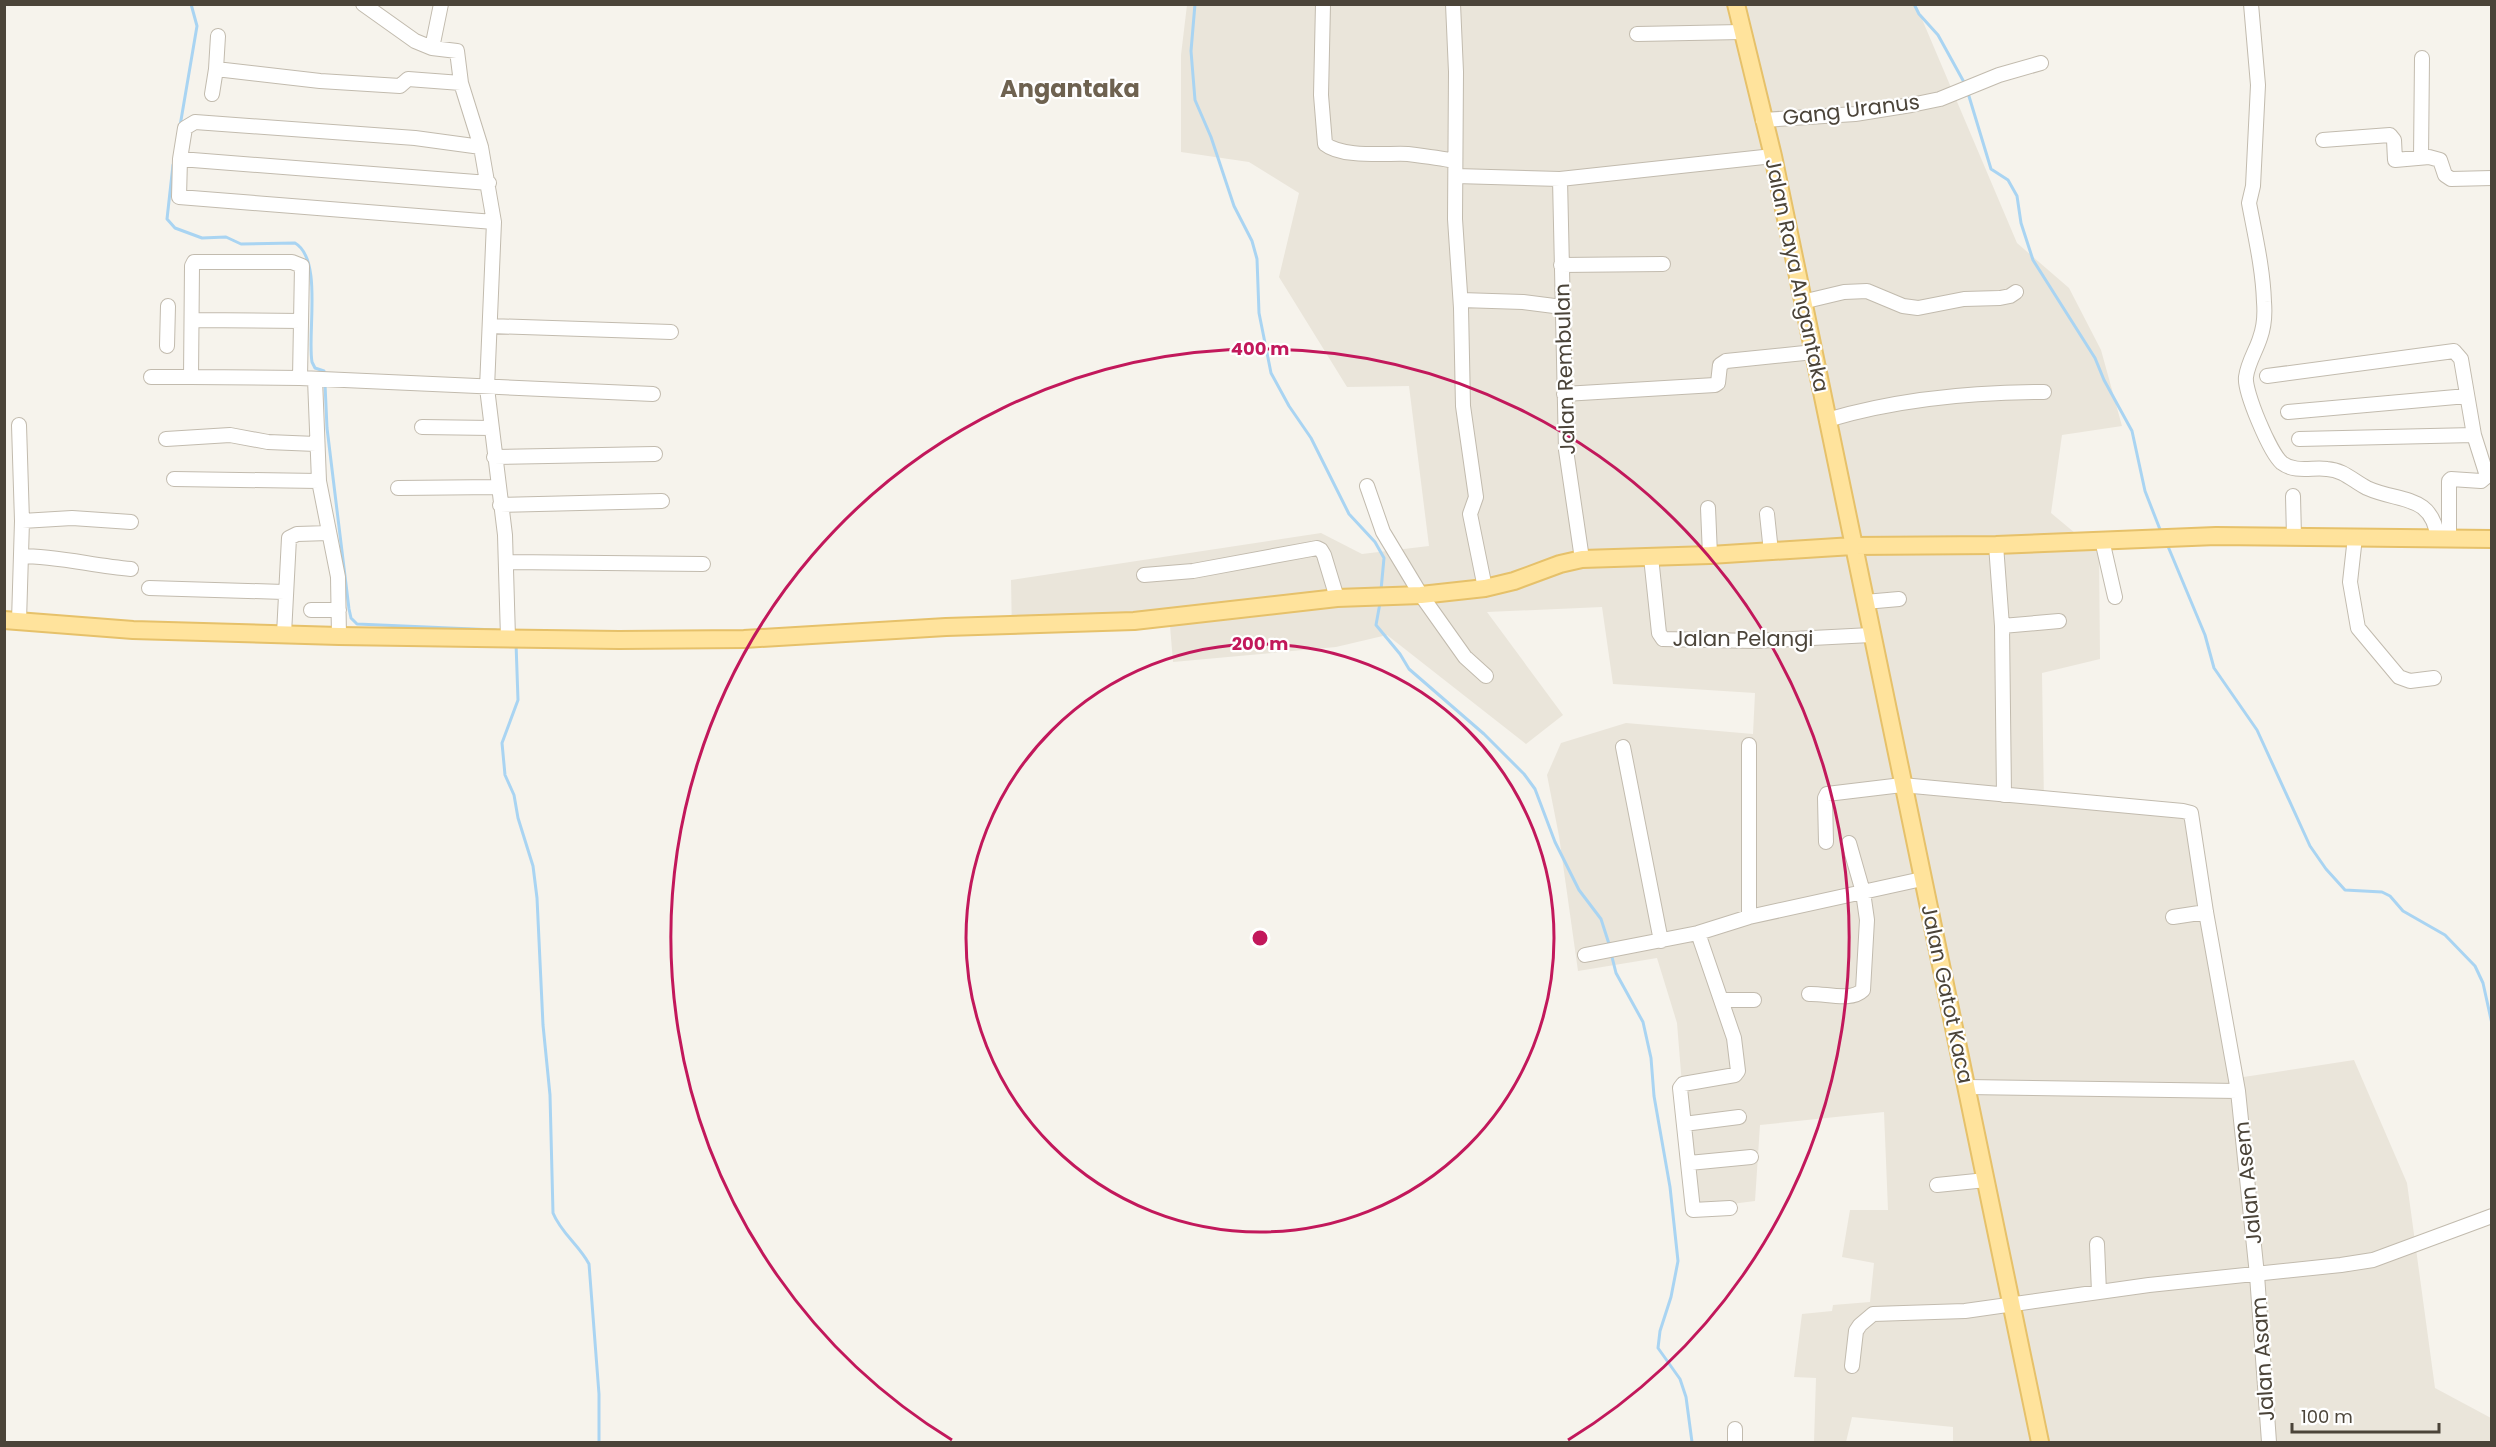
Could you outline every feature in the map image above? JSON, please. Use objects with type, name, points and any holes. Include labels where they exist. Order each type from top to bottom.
[{"type":"main road","name":"Jalan Raya Angantaka","points":[[1736,4],[1773,156],[1853,546]]},
{"type":"main road","points":[[12,621],[133,630],[339,636],[619,640],[744,639],[946,627],[1134,621],[1336,598],[1421,595],[1485,588],[1582,559],[1710,555],[1853,546],[2102,540],[2294,537],[2492,539]]},
{"type":"main road","name":"Jalan Gatot Kaca","points":[[1853,546],[2040,1443]]},
{"type":"street","points":[[363,4],[415,41],[432,48],[458,51],[461,82],[481,147],[494,222],[487,388],[506,562],[508,638]]},
{"type":"street","points":[[432,48],[441,4]]},
{"type":"street","points":[[1323,4],[1321,95],[1325,144],[1331,148],[1346,151],[1406,154],[1455,161]]},
{"type":"street","points":[[1453,4],[1456,72],[1455,219],[1461,300],[1463,406],[1476,497],[1470,512],[1485,588]]},
{"type":"street","points":[[2252,4],[2258,85],[2253,186],[2249,202],[2264,302],[2260,339],[2246,375],[2246,390],[2267,442],[2281,462],[2294,468],[2336,471],[2349,476],[2366,488],[2411,502],[2432,516],[2444,539]]},
{"type":"street","points":[[1637,34],[1742,32]]},
{"type":"street","points":[[212,94],[218,36]]},
{"type":"street","points":[[2421,158],[2422,58]]},
{"type":"street","name":"Gang Uranus","points":[[1763,120],[1854,114],[1940,99],[2000,75],[2041,63]]},
{"type":"street","points":[[216,69],[320,81],[400,86],[408,79],[461,82]]},
{"type":"street","points":[[481,147],[416,138],[195,122],[185,128],[180,159],[179,198],[494,222]]},
{"type":"street","points":[[2323,140],[2390,135],[2394,140],[2394,160],[2433,157],[2440,160],[2445,175],[2451,179],[2492,178]]},
{"type":"street","points":[[1456,176],[1560,179],[1773,156]]},
{"type":"street","points":[[180,159],[489,183]]},
{"type":"street","name":"Jalan Rembulan","points":[[1560,179],[1566,450],[1582,559]]},
{"type":"street","points":[[191,377],[192,266],[194,262],[292,262],[302,266],[303,270],[300,378]]},
{"type":"street","points":[[1561,265],[1663,264]]},
{"type":"street","points":[[1802,302],[1844,292],[1867,291],[1903,306],[1918,308],[1964,299],[2000,298],[2016,292]]},
{"type":"street","points":[[167,346],[168,300],[192,305]]},
{"type":"street","points":[[1461,300],[1523,302],[1562,307]]},
{"type":"street","points":[[192,320],[300,321]]},
{"type":"street","points":[[490,326],[671,332]]},
{"type":"street","points":[[2267,376],[2451,350],[2460,355],[2474,435],[2487,476],[2481,481],[2451,479],[2449,481],[2444,539]]},
{"type":"street","points":[[1564,394],[1716,385],[1719,367],[1726,361],[1814,352]]},
{"type":"street","points":[[151,378],[300,378],[653,394]]},
{"type":"street","points":[[315,379],[319,481],[338,577],[339,636]]},
{"type":"street","points":[[1827,420],[1928,398],[1970,393],[2044,392]]},
{"type":"street","points":[[2288,412],[2467,396]]},
{"type":"street","points":[[12,621],[21,556],[19,425]]},
{"type":"street","points":[[422,427],[491,428]]},
{"type":"street","points":[[166,439],[230,435],[268,442],[316,444]]},
{"type":"street","points":[[2300,439],[2474,435]]},
{"type":"street","points":[[494,457],[655,454]]},
{"type":"street","points":[[174,478],[319,481]]},
{"type":"street","points":[[1367,486],[1383,532],[1421,595],[1465,657],[1486,676]]},
{"type":"street","points":[[398,488],[498,487]]},
{"type":"street","points":[[2292,496],[2294,537]]},
{"type":"street","points":[[500,505],[662,501]]},
{"type":"street","points":[[1708,508],[1710,555]]},
{"type":"street","points":[[1767,514],[1771,552]]},
{"type":"street","points":[[22,521],[72,518],[132,522]]},
{"type":"street","points":[[284,634],[284,592],[290,537],[305,533],[329,533]]},
{"type":"street","points":[[2355,537],[2350,582],[2358,628],[2399,677],[2410,681],[2434,678]]},
{"type":"street","points":[[2102,540],[2115,597]]},
{"type":"street","points":[[1826,842],[1825,798],[1827,794],[1902,785],[2004,795],[2002,626],[1996,544]]},
{"type":"street","points":[[1144,575],[1193,571],[1317,548],[1324,555],[1336,598]]},
{"type":"street","points":[[21,556],[54,558],[99,567],[132,569]]},
{"type":"street","name":"Jalan Pelangi","points":[[1651,557],[1659,633],[1663,639],[1754,641],[1871,635]]},
{"type":"street","points":[[506,562],[703,564]]},
{"type":"street","points":[[148,588],[284,592]]},
{"type":"street","points":[[1865,602],[1899,599]]},
{"type":"street","points":[[311,610],[339,610]]},
{"type":"street","points":[[2002,626],[2059,621]]},
{"type":"street","points":[[1749,745],[1749,917]]},
{"type":"street","points":[[1623,747],[1661,941]]},
{"type":"street","name":"Jalan Asem","points":[[2004,795],[2190,812],[2238,1091],[2257,1275]]},
{"type":"street","points":[[1809,994],[1822,993],[1846,997],[1863,990],[1867,934],[1863,892],[1849,843]]},
{"type":"street","points":[[1585,955],[1698,933],[1749,917],[1922,879]]},
{"type":"street","points":[[2173,917],[2206,912]]},
{"type":"street","points":[[1698,933],[1734,1038],[1738,1071],[1735,1075],[1681,1086],[1694,1211],[1730,1208]]},
{"type":"street","points":[[1722,1000],[1754,1000]]},
{"type":"street","points":[[1967,1087],[2238,1091]]},
{"type":"street","points":[[1684,1124],[1739,1117]]},
{"type":"street","points":[[1689,1163],[1751,1157]]},
{"type":"street","points":[[1937,1185],[1986,1180]]},
{"type":"street","points":[[1852,1366],[1856,1331],[1873,1314],[1935,1313],[2012,1305],[2099,1292],[2373,1260],[2492,1216]]},
{"type":"street","points":[[2097,1244],[2099,1292]]},
{"type":"street","name":"Jalan Asam","points":[[2257,1275],[2269,1443]]},
{"type":"shaded area","points":[[1187,5],[1916,5],[2017,243],[2069,288],[2101,350],[2122,426],[2062,435],[2051,513],[2099,553],[2100,659],[2042,673],[2044,804],[2184,814],[2237,1078],[2354,1060],[2407,1183],[2435,1388],[2491,1418],[2491,1442],[1953,1442],[1953,1427],[1852,1417],[1846,1442],[1814,1442],[1816,1378],[1794,1377],[1802,1314],[1832,1311],[1833,1305],[1870,1302],[1874,1263],[1842,1257],[1850,1210],[1888,1210],[1884,1112],[1760,1125],[1755,1201],[1692,1209],[1677,1023],[1657,958],[1578,971],[1559,836],[1547,775],[1561,743],[1626,723],[1753,734],[1755,693],[1613,684],[1602,607],[1487,612],[1563,715],[1526,744],[1387,635],[1336,647],[1173,662],[1170,626],[1012,635],[1011,580],[1321,533],[1362,554],[1429,546],[1409,386],[1347,387],[1279,277],[1299,193],[1249,162],[1181,152],[1181,55]]},
{"type":"waterway","points":[[180,126],[197,26],[191,4]]},
{"type":"waterway","points":[[1195,4],[1191,51],[1195,100],[1211,137],[1234,206],[1252,241],[1257,259],[1259,313],[1271,373],[1289,406],[1311,438],[1349,514],[1375,542],[1384,558],[1381,590]]},
{"type":"waterway","points":[[1914,4],[1919,14],[1938,35],[1965,84]]},
{"type":"waterway","points":[[1968,93],[1991,169],[2008,180],[2017,196],[2021,223],[2033,260],[2095,358],[2104,380],[2132,431],[2145,491],[2161,532]]},
{"type":"waterway","points":[[173,165],[167,219],[175,228],[202,238],[226,237],[241,244],[295,243],[304,252],[309,264],[311,280],[312,362],[315,368],[324,371],[324,375]]},
{"type":"waterway","points":[[325,384],[327,428],[351,618],[357,624],[496,630]]},
{"type":"waterway","points":[[2167,544],[2205,635],[2214,668],[2257,730],[2310,846],[2345,890],[2382,892],[2390,896],[2403,911],[2445,935],[2475,966],[2483,983],[2492,1024]]},
{"type":"waterway","points":[[1380,603],[1376,625],[1400,654],[1409,669],[1484,734],[1524,774],[1535,789],[1555,842],[1579,890],[1601,919],[1610,947]]},
{"type":"waterway","points":[[516,643],[518,700],[502,743],[505,775],[514,795],[518,818],[533,866],[550,1095],[553,1213],[589,1264],[599,1394],[599,1442]]},
{"type":"waterway","points":[[1611,953],[1616,973],[1643,1022],[1651,1058],[1654,1096],[1670,1187],[1678,1261],[1671,1297],[1660,1331],[1658,1348],[1680,1379],[1686,1397],[1692,1442]]},
{"type":"district","name":"Angantaka","points":[[1070,89]]}]
